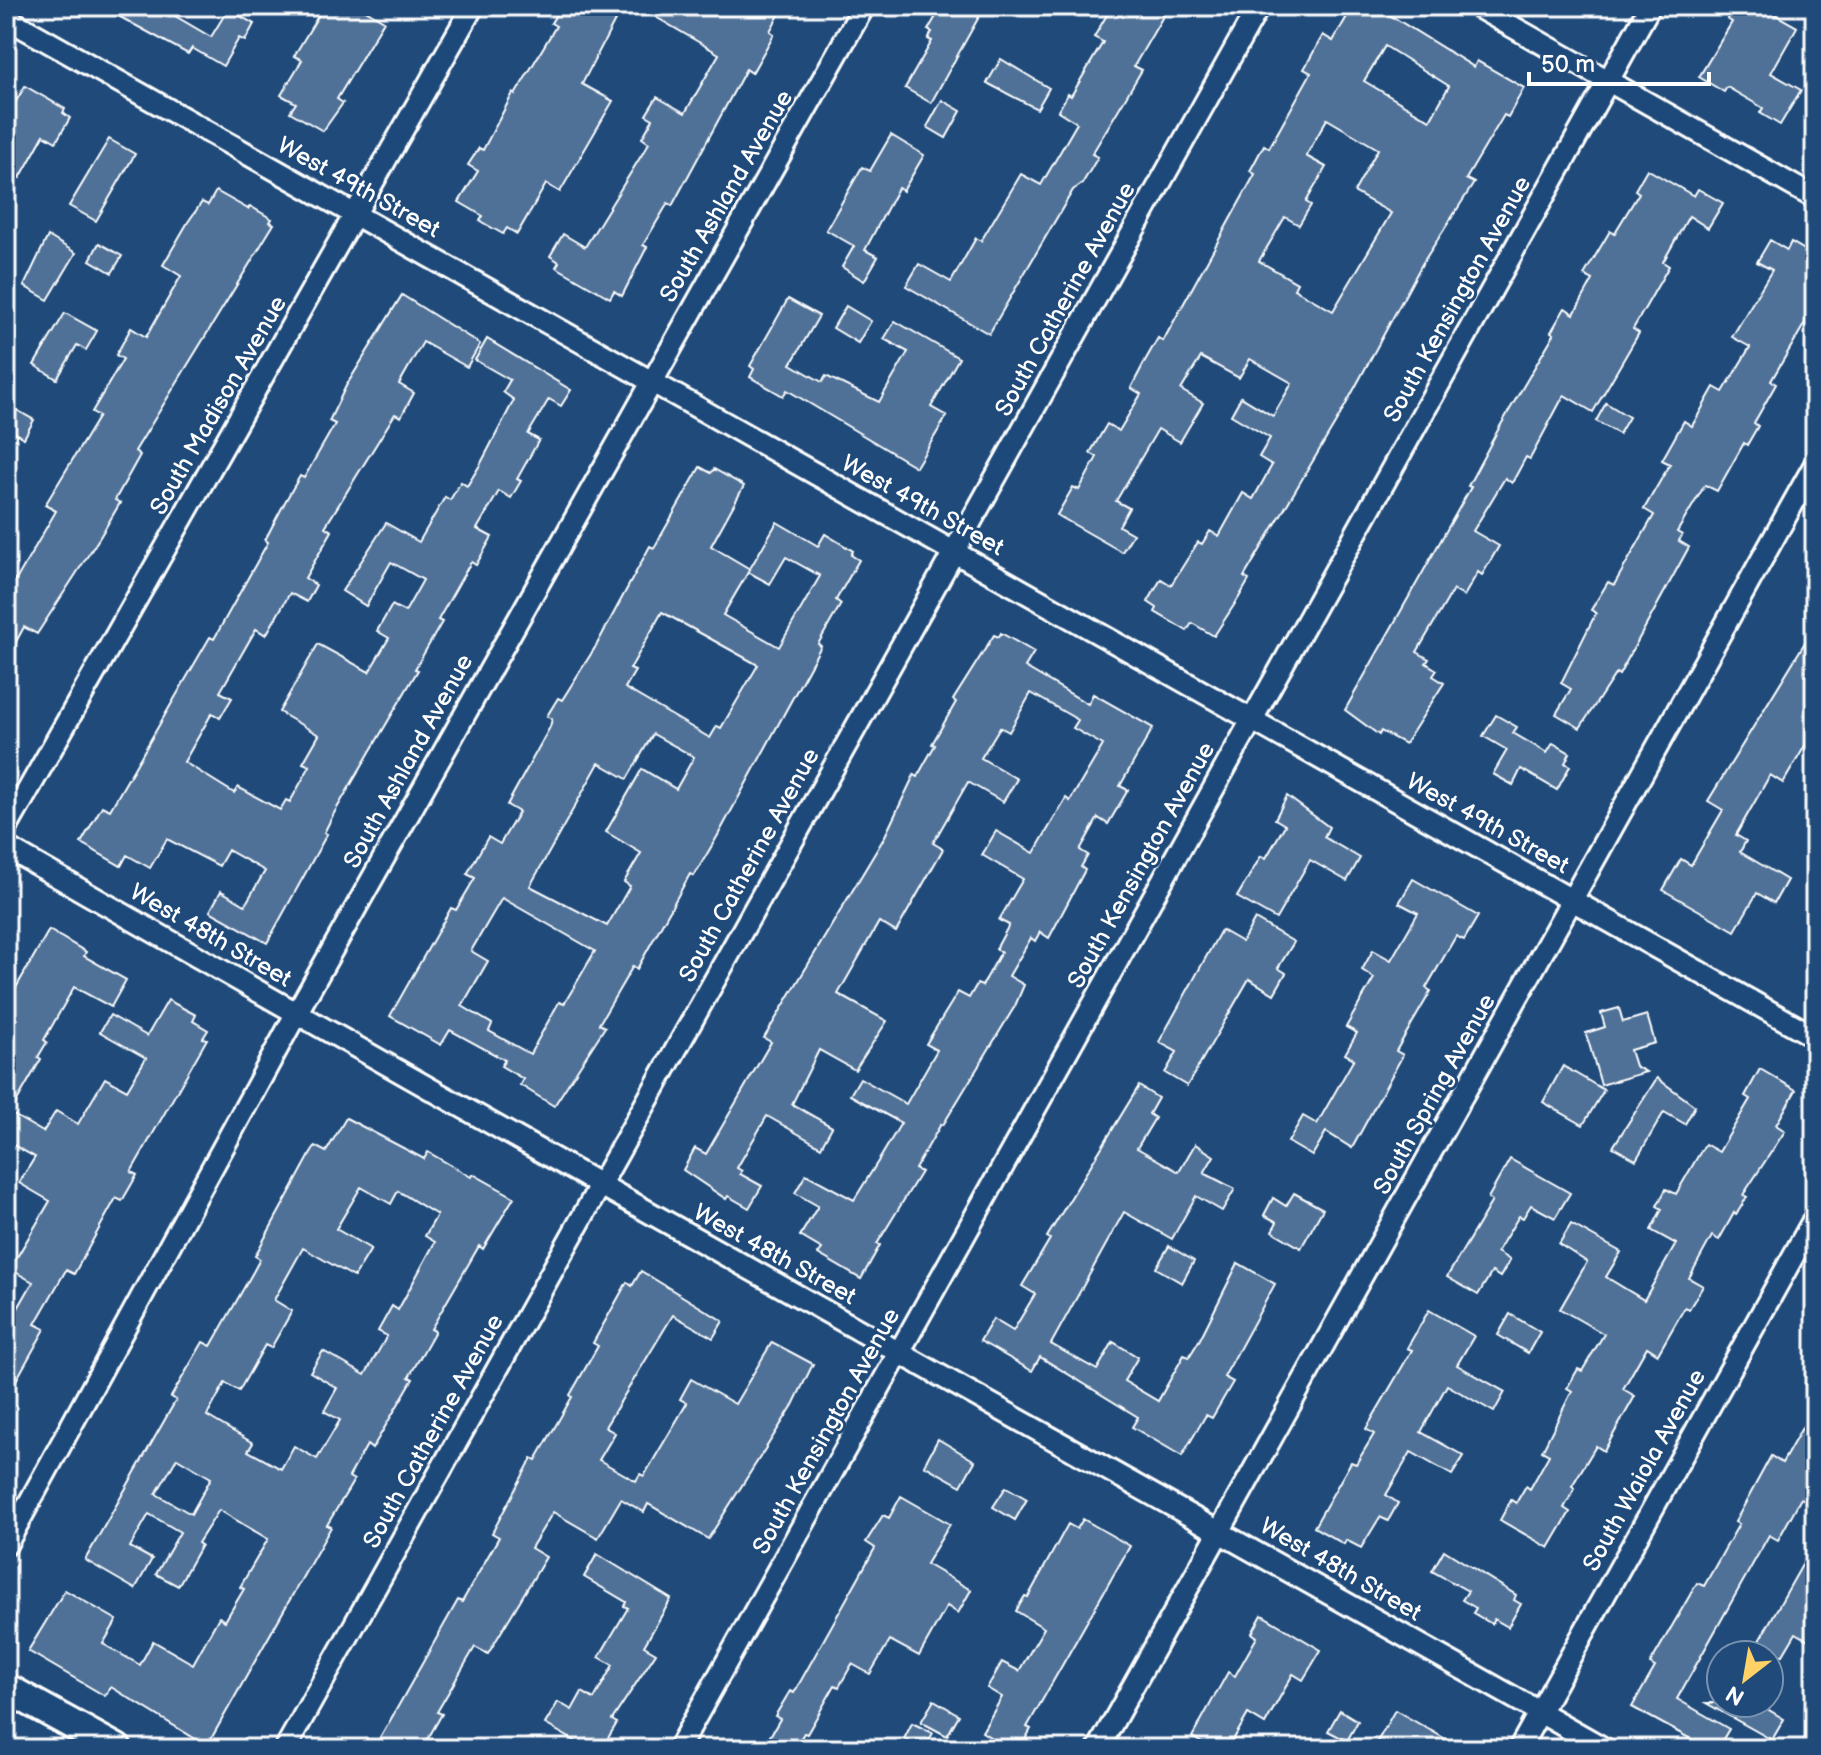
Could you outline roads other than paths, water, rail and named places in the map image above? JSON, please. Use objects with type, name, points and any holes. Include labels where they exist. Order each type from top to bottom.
[{"type":"main road","points":[[6,1688],[117,1749]]},
{"type":"street","name":"South Madison Avenue","points":[[6,829],[473,6]]},
{"type":"street","name":"South Ashland Avenue","points":[[6,1545],[296,1014],[864,6]]},
{"type":"street","name":"South Catherine Avenue","points":[[285,1749],[1259,6]]},
{"type":"street","points":[[1476,6],[1815,198]]},
{"type":"street","name":"South Kensington Avenue","points":[[678,1749],[1650,6]]},
{"type":"street","name":"West 49th Street","points":[[6,18],[1815,1037]]},
{"type":"street","name":"South Spring Avenue","points":[[1098,1749],[1815,464]]},
{"type":"street","name":"West 48th Street","points":[[6,847],[599,1187],[1219,1530],[1605,1749]]},
{"type":"street","name":"South Waiola Avenue","points":[[1519,1749],[1815,1217]]}]
